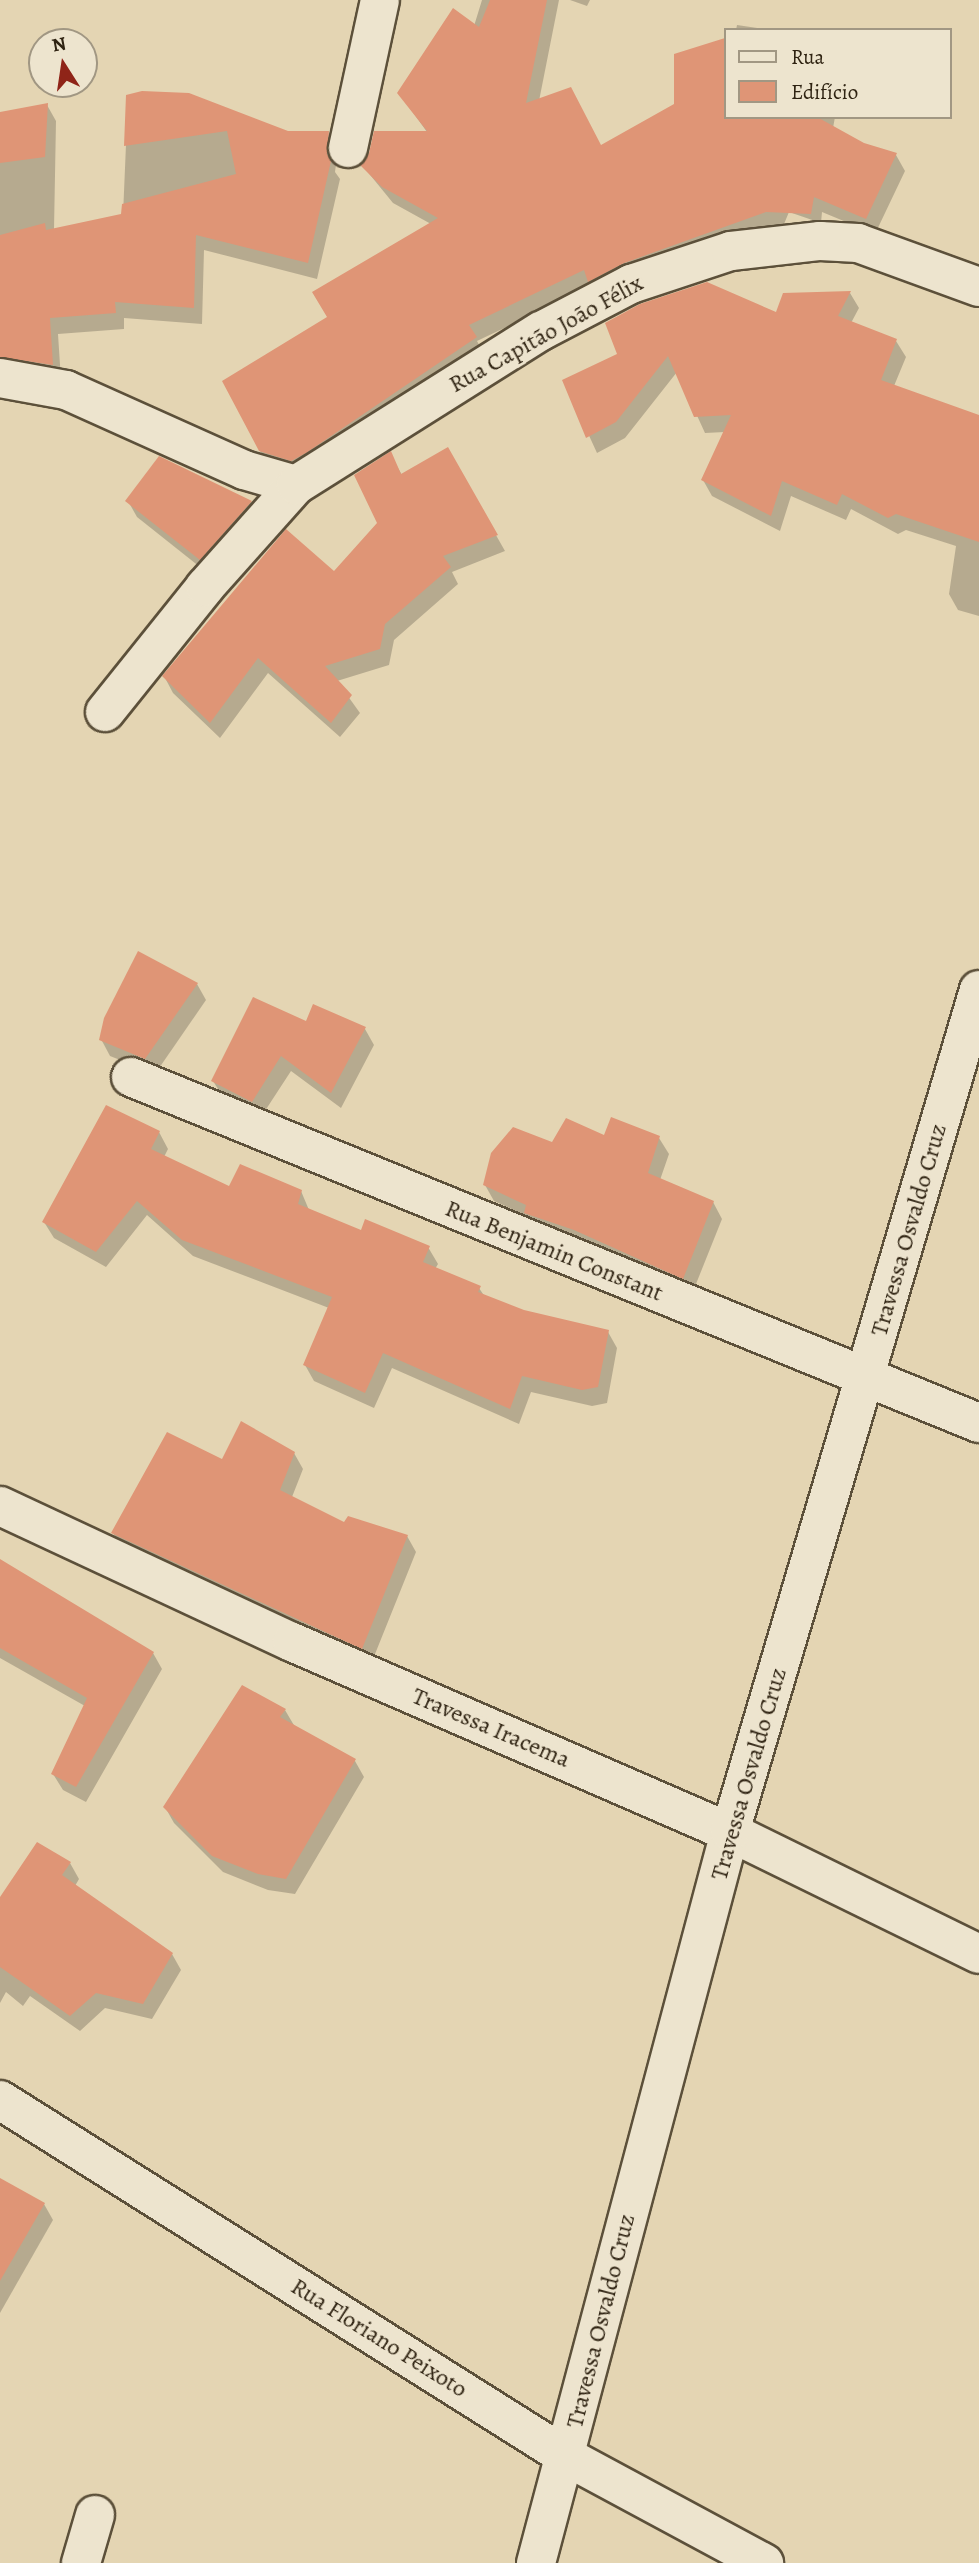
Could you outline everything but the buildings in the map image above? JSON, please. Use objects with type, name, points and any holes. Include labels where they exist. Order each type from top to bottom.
[{"type":"street","points":[[348,148],[380,0]]},
{"type":"street","name":"Rua Capitão João Félix","points":[[105,712],[205,587],[296,485],[541,331],[631,284],[731,251],[820,241],[858,243],[979,286]]},
{"type":"street","points":[[0,378],[66,390],[244,470],[296,485]]},
{"type":"street","name":"Travessa Osvaldo Cruz","points":[[536,2563],[730,1832],[866,1380],[979,990]]},
{"type":"street","name":"Rua Benjamin Constant","points":[[131,1077],[866,1380],[979,1423]]},
{"type":"street","name":"Travessa Iracema","points":[[0,1506],[292,1642],[730,1832],[979,1954]]},
{"type":"street","name":"Rua Floriano Peixoto","points":[[0,2100],[566,2457],[764,2563]]},
{"type":"street","points":[[82,2563],[95,2515]]}]
